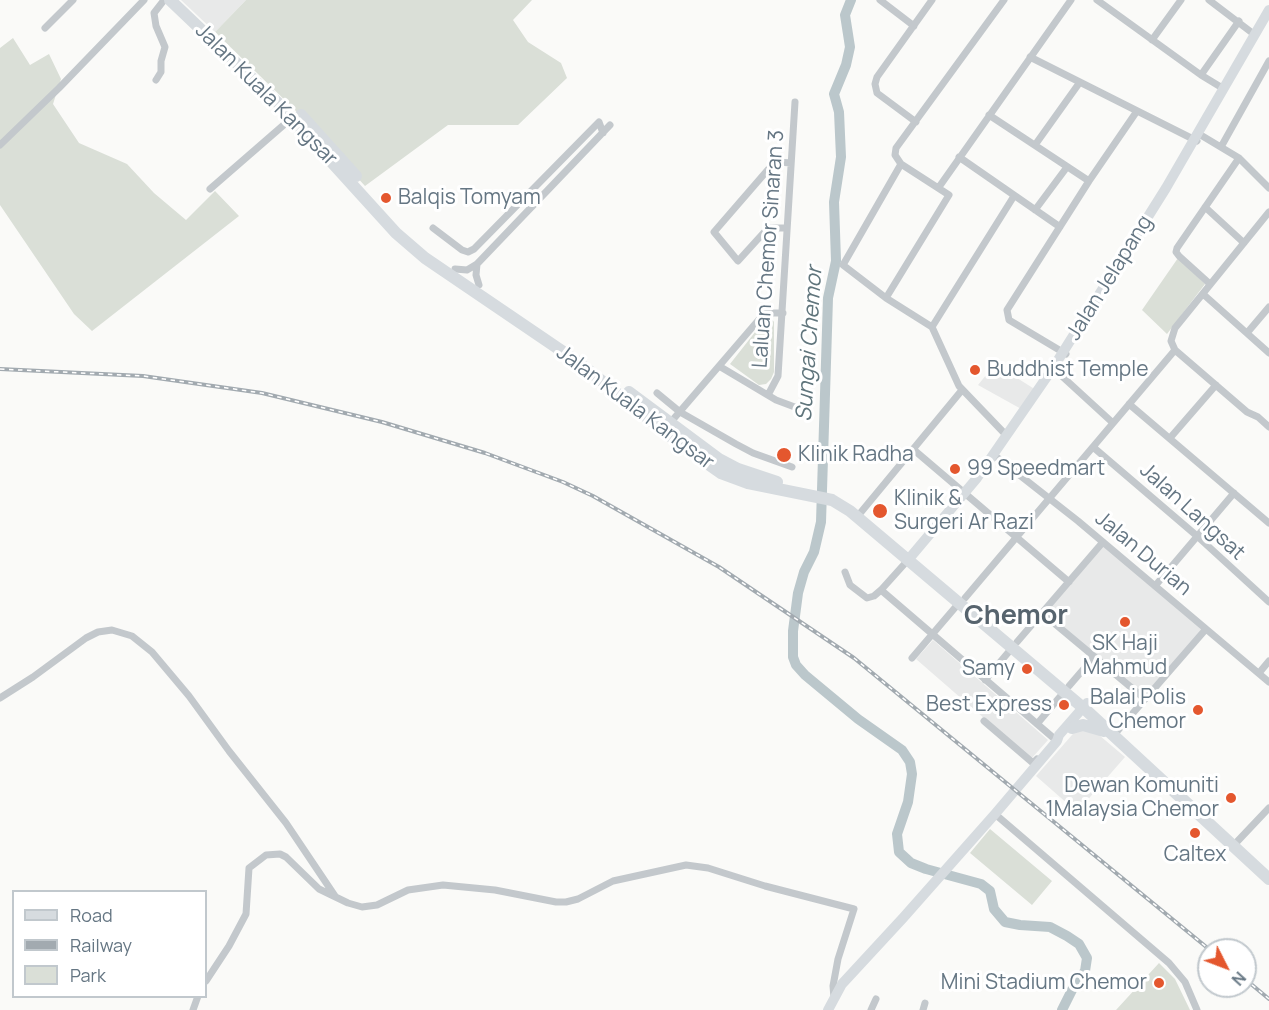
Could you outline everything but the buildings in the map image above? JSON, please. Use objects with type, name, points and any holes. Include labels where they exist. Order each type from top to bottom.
[{"type":"highway","name":"Jalan Kuala Kangsar","points":[[170,0],[295,115],[411,247],[433,264],[572,358],[714,468],[748,483],[809,492]]},
{"type":"highway","name":"Jalan Kuala Kangsar","points":[[181,0],[406,232],[430,252],[581,355],[729,465],[832,498],[860,514],[1087,707],[1269,876]]},
{"type":"highway","points":[[643,414],[661,423],[670,423],[675,434],[714,468]]},
{"type":"highway","points":[[1072,728],[1078,725],[1092,726],[1114,733]]},
{"type":"main road","name":"Jalan Jelapang","points":[[1198,138],[1269,10]]},
{"type":"main road","name":"Jalan Jelapang","points":[[912,556],[966,494],[995,456],[1054,369],[1269,22]]},
{"type":"main road","name":"Jalan Jelapang","points":[[995,456],[1054,369]]},
{"type":"main road","points":[[1056,740],[1063,738],[1087,707]]},
{"type":"main road","points":[[828,1010],[903,918],[995,814],[1059,735],[1087,707]]},
{"type":"street","points":[[45,28],[73,0]]},
{"type":"street","points":[[0,145],[144,0]]},
{"type":"street","points":[[156,80],[161,72],[161,61],[165,48],[154,14],[164,0]]},
{"type":"street","points":[[880,0],[914,26]]},
{"type":"street","points":[[916,122],[878,93],[874,84],[932,0]]},
{"type":"street","points":[[886,298],[949,198],[948,193],[901,164],[896,155],[896,148],[1004,0]]},
{"type":"street","points":[[939,187],[1071,0]]},
{"type":"street","points":[[1097,0],[1224,89]]},
{"type":"street","points":[[1152,40],[1180,0]]},
{"type":"street","points":[[1209,0],[1255,35]]},
{"type":"street","points":[[1201,75],[1239,21]]},
{"type":"street","points":[[1030,57],[1137,111],[1221,147],[1239,158],[1269,188]]},
{"type":"street","points":[[1221,147],[1269,61]]},
{"type":"street","points":[[1035,145],[1080,82]]},
{"type":"street","name":"Laluan Chemor Sinaran 3","points":[[768,396],[778,376],[795,102]]},
{"type":"street","points":[[1064,353],[1009,320],[1007,310],[1089,181],[1137,111]]},
{"type":"street","points":[[210,189],[295,115]]},
{"type":"street","points":[[988,116],[1089,181]]},
{"type":"street","points":[[433,228],[462,250],[468,252],[474,249],[599,122],[603,133]]},
{"type":"street","points":[[455,269],[467,270],[477,264],[609,125]]},
{"type":"street","points":[[959,157],[1060,227]]},
{"type":"street","points":[[1210,284],[1176,252],[1239,158]]},
{"type":"street","points":[[787,228],[768,228],[738,261],[714,232],[772,165],[777,162],[791,163]]},
{"type":"street","points":[[901,164],[843,265],[886,298],[932,327],[962,390],[1007,436]]},
{"type":"street","points":[[1035,210],[1067,166]]},
{"type":"street","points":[[932,327],[1014,196]]},
{"type":"street","points":[[1205,207],[1244,243]]},
{"type":"street","points":[[1269,212],[1175,328],[1171,341],[1175,350],[1247,412],[1258,417],[1269,427]]},
{"type":"street","points":[[492,231],[501,239]]},
{"type":"street","points":[[477,264],[478,285]]},
{"type":"street","points":[[1203,294],[1269,353]]},
{"type":"street","points":[[1247,333],[1269,307]]},
{"type":"street","points":[[670,423],[764,314],[783,313]]},
{"type":"street","points":[[912,658],[1175,350]]},
{"type":"street","points":[[718,366],[768,396],[800,409]]},
{"type":"street","points":[[1054,369],[1113,423]]},
{"type":"street","points":[[1170,438],[1216,385]]},
{"type":"street","points":[[860,514],[962,390]]},
{"type":"street","points":[[657,393],[680,412],[753,453],[792,467]]},
{"type":"street","points":[[1129,404],[1269,523]]},
{"type":"street","name":"Jalan Langsat","points":[[1093,447],[1197,536],[1269,602]]},
{"type":"street","points":[[914,450],[1069,582]]},
{"type":"street","name":"Jalan Durian","points":[[995,456],[1103,542],[1269,682]]},
{"type":"street","points":[[1155,586],[1234,493]]},
{"type":"street","points":[[985,680],[1103,542]]},
{"type":"street","points":[[844,572],[850,585],[867,598],[881,590],[912,556]]},
{"type":"street","points":[[881,590],[1056,740],[1033,764],[984,721]]},
{"type":"street","points":[[1042,613],[1145,699]]},
{"type":"street","points":[[1114,733],[1206,629]]},
{"type":"street","points":[[0,698],[98,632],[112,630],[132,636],[152,652],[189,696],[286,823],[337,898]]},
{"type":"street","points":[[1037,724],[1094,657]]},
{"type":"street","points":[[1259,673],[1269,661]]},
{"type":"street","points":[[1235,844],[1269,808]]},
{"type":"street","points":[[995,814],[1169,963],[1185,982],[1197,1010]]},
{"type":"street","points":[[207,979],[246,914],[249,868],[259,858],[274,854],[286,857],[319,889],[355,906],[369,907],[408,890],[443,885],[495,890],[566,902],[578,899],[613,881],[687,865],[708,868],[765,886],[854,909],[838,959],[833,987],[834,1004]]},
{"type":"street","points":[[871,1010],[876,999]]},
{"type":"shaded area","points":[[181,0],[246,0],[215,32]]},
{"type":"shaded area","points":[[995,364],[1036,390],[1023,410],[978,385]]},
{"type":"shaded area","name":"SK Haji Mahmud","points":[[1103,542],[1207,632],[1146,703],[1042,613]]},
{"type":"shaded area","points":[[933,640],[1048,740],[1031,759],[916,659]]},
{"type":"shaded area","points":[[1079,727],[1099,735],[1125,757],[1077,812],[1036,776]]},
{"type":"green space","points":[[246,0],[532,0],[513,20],[528,42],[561,63],[567,78],[518,125],[448,125],[365,186],[298,113],[215,32]]},
{"type":"green space","points":[[13,38],[30,65],[49,54],[61,79],[53,104],[79,143],[127,164],[154,193],[186,220],[215,191],[239,216],[92,331],[74,314],[0,205],[0,48]]},
{"type":"green space","points":[[1178,258],[1205,284],[1167,334],[1142,310]]},
{"type":"green space","points":[[768,319],[774,322],[774,372],[766,384],[759,385],[730,364],[763,322]]},
{"type":"green space","points":[[990,829],[1052,881],[1032,905],[970,853]]},
{"type":"green space","name":"Mini Stadium Chemor","points":[[1159,963],[1175,979],[1190,1010],[1116,1010]]},
{"type":"waterway","name":"Sungai Chemor","points":[[851,0],[845,15],[850,47],[846,65],[834,94],[839,112],[841,157],[834,202],[836,261],[828,298],[821,522],[814,552],[804,572],[798,593],[793,631],[793,657],[796,665],[805,675],[858,719],[902,750],[910,762],[912,774],[908,802],[897,834],[899,852],[911,863],[926,869],[981,884],[990,891],[994,909],[1005,922],[1050,927],[1079,944],[1087,958],[1085,971],[1062,1010]]},
{"type":"railway","points":[[0,369],[143,376],[262,393],[382,422],[485,453],[563,482],[593,496],[719,567],[854,658],[1197,939]]},
{"type":"railway","points":[[1257,989],[1269,999]]},
{"type":"place","name":"Balqis Tomyam","points":[[386,198]]},
{"type":"place","name":"Buddhist Temple","points":[[975,370]]},
{"type":"place","name":"Klinik Radha","points":[[784,455]]},
{"type":"place","name":"99 Speedmart","points":[[955,469]]},
{"type":"place","name":"Klinik & Surgeri Ar Razi","points":[[880,511]]},
{"type":"place","name":"SK Haji Mahmud","points":[[1125,622]]},
{"type":"place","name":"Samy","points":[[1027,669]]},
{"type":"place","name":"Best Express","points":[[1064,705]]},
{"type":"place","name":"Balai Polis Chemor","points":[[1198,710]]},
{"type":"place","name":"Dewan Komuniti 1Malaysia Chemor","points":[[1231,798]]},
{"type":"place","name":"Caltex","points":[[1195,833]]},
{"type":"place","name":"Mini Stadium Chemor","points":[[1159,983]]},
{"type":"district","name":"Chemor","points":[[1016,616]]}]
